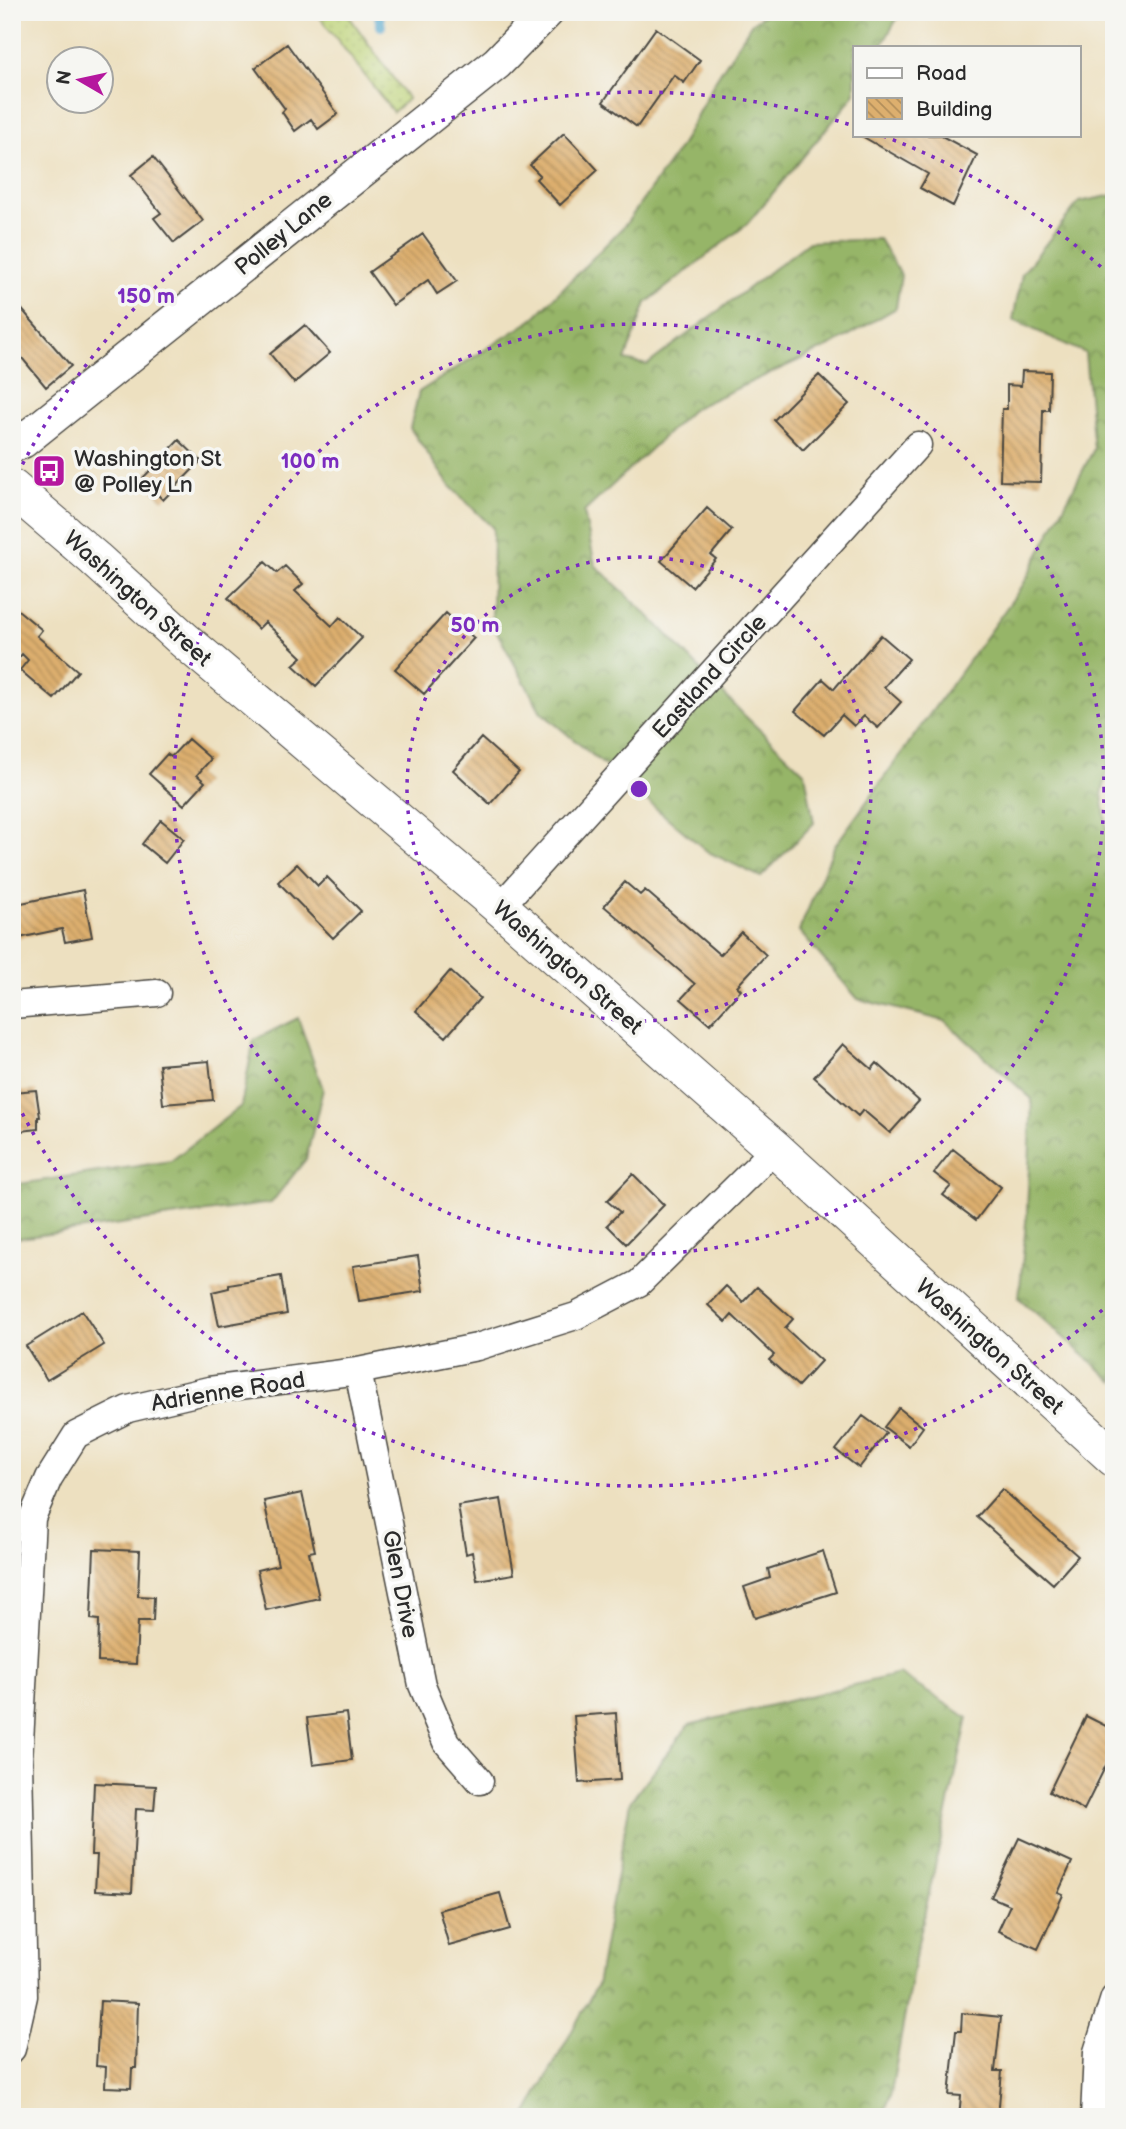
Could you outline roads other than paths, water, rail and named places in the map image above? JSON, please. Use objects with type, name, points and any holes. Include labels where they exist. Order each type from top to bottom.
[{"type":"main road","name":"Washington Street","points":[[12,488],[184,640],[500,907],[775,1149],[1114,1458]]},
{"type":"street","name":"Polley Lane","points":[[12,446],[23,441],[498,63],[548,12]]},
{"type":"street","name":"Eastland Circle","points":[[500,907],[918,445]]},
{"type":"street","points":[[12,1005],[157,993]]},
{"type":"street","name":"Adrienne Road","points":[[12,2049],[24,1996],[19,1761],[32,1518],[49,1478],[76,1435],[128,1409],[209,1390],[358,1371],[477,1347],[576,1316],[639,1283],[775,1149]]},
{"type":"street","name":"Glen Drive","points":[[358,1371],[422,1685],[446,1742],[481,1781]]},
{"type":"street","points":[[1094,2117],[1097,2052],[1114,1998]]},
{"type":"waterway","points":[[378,12],[381,26]]},
{"type":"place","name":"Washington St @ Polley Ln","points":[[49,471]]}]
